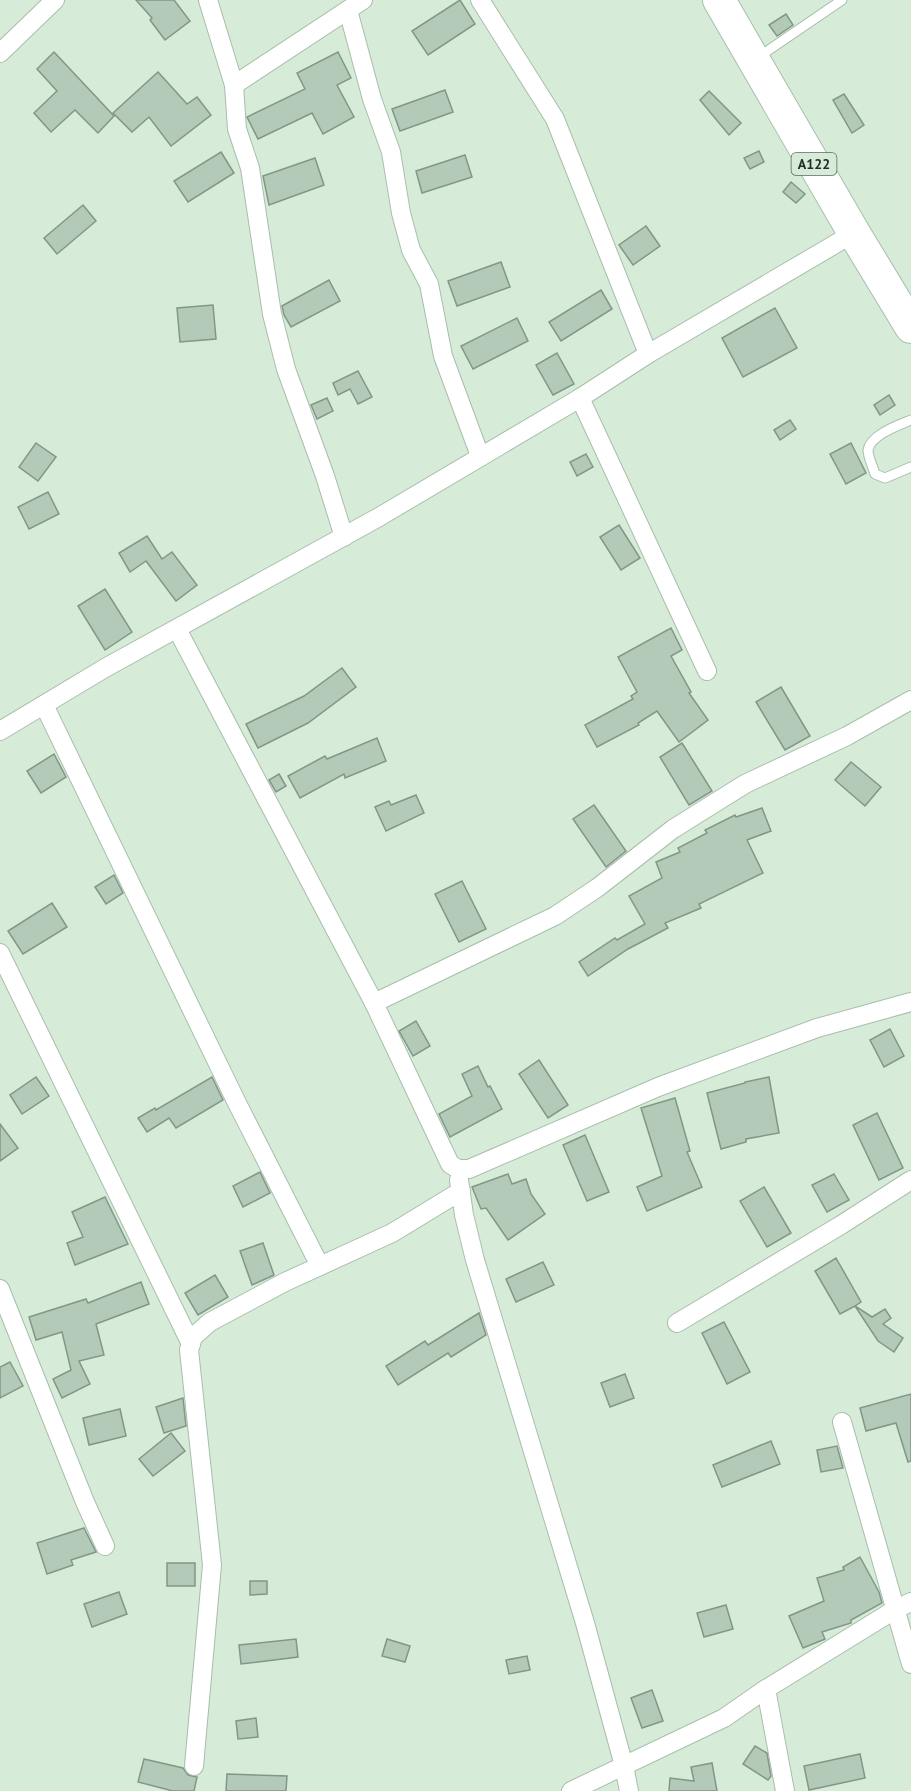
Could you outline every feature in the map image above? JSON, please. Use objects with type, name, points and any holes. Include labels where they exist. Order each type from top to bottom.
[{"type":"highway","name":"A122","points":[[719,0],[911,327]]},
{"type":"street","points":[[0,53],[55,0]]},
{"type":"street","points":[[208,0],[234,86],[237,129],[250,168],[272,314],[286,369],[325,476],[344,537]]},
{"type":"street","points":[[480,0],[555,119],[648,354]]},
{"type":"street","points":[[234,86],[356,5],[372,99],[391,152],[401,213],[411,250],[429,284],[443,356],[480,456]]},
{"type":"street","points":[[0,731],[177,629],[344,537],[854,233]]},
{"type":"street","points":[[580,398],[707,671]]},
{"type":"street","points":[[177,629],[374,1003],[450,1164],[458,1169],[469,1169],[658,1087],[817,1028],[911,1002]]},
{"type":"street","points":[[374,1003],[555,916],[597,888],[673,829],[745,784],[847,736],[911,700]]},
{"type":"street","points":[[44,705],[237,1103],[320,1266]]},
{"type":"street","points":[[0,953],[191,1344]]},
{"type":"street","points":[[458,1169],[464,1215],[475,1260],[585,1623],[629,1791]]},
{"type":"street","points":[[677,1323],[841,1225],[911,1180]]},
{"type":"street","points":[[194,1766],[212,1565],[189,1350],[193,1337],[210,1322],[285,1282],[392,1233],[461,1191]]},
{"type":"street","points":[[0,1289],[85,1502],[105,1546]]},
{"type":"street","points":[[842,1422],[904,1606],[911,1664]]},
{"type":"street","points":[[571,1791],[724,1718],[766,1689],[904,1606]]},
{"type":"street","points":[[766,1689],[784,1791]]},
{"type":"lane","points":[[755,59],[842,0]]},
{"type":"lane","points":[[911,420],[886,430],[871,442],[868,451],[875,474],[885,478],[911,467]]},
{"type":"building","points":[[136,0],[174,0],[190,21],[165,40],[150,20],[152,18]]},
{"type":"building","points":[[460,0],[475,24],[428,55],[412,31]]},
{"type":"building","points":[[786,14],[793,25],[777,36],[769,25]]},
{"type":"building","points":[[54,52],[114,116],[98,133],[75,110],[51,132],[34,113],[57,91],[37,69]]},
{"type":"building","points":[[338,52],[351,78],[337,85],[354,117],[323,134],[312,113],[258,139],[247,117],[305,89],[297,73]]},
{"type":"building","points":[[158,72],[187,104],[197,97],[211,115],[171,146],[149,117],[132,132],[113,113]]},
{"type":"building","points":[[445,90],[453,112],[400,131],[392,109]]},
{"type":"building","points":[[709,91],[741,123],[729,135],[700,100]]},
{"type":"building","points":[[844,94],[864,125],[852,133],[833,100]]},
{"type":"building","points":[[759,151],[764,162],[750,169],[744,158]]},
{"type":"building","points":[[221,152],[234,173],[188,202],[174,181]]},
{"type":"building","points":[[465,155],[472,177],[422,193],[416,171]]},
{"type":"building","points":[[315,158],[324,185],[269,205],[263,176]]},
{"type":"building","points":[[791,182],[805,194],[796,203],[783,192]]},
{"type":"building","points":[[83,205],[96,221],[57,254],[44,238]]},
{"type":"building","points":[[646,226],[660,246],[633,265],[619,245]]},
{"type":"building","points":[[501,262],[510,287],[457,306],[448,281]]},
{"type":"building","points":[[329,280],[340,301],[291,327],[282,306]]},
{"type":"building","points":[[601,290],[612,309],[561,341],[549,322]]},
{"type":"building","points":[[213,305],[216,339],[180,342],[177,308]]},
{"type":"building","points":[[775,308],[797,348],[743,377],[722,338]]},
{"type":"building","points":[[517,318],[528,341],[473,369],[461,346]]},
{"type":"building","points":[[557,353],[574,384],[553,395],[536,365]]},
{"type":"building","points":[[358,371],[372,397],[358,404],[350,389],[338,395],[333,383]]},
{"type":"building","points":[[889,395],[895,405],[880,415],[874,405]]},
{"type":"building","points":[[327,398],[333,411],[317,419],[311,405]]},
{"type":"building","points":[[790,420],[796,429],[780,440],[774,430]]},
{"type":"building","points":[[36,443],[56,457],[38,481],[19,467]]},
{"type":"building","points":[[851,443],[866,473],[846,484],[830,454]]},
{"type":"building","points":[[586,454],[593,467],[577,476],[570,462]]},
{"type":"building","points":[[48,492],[59,514],[29,529],[18,507]]},
{"type":"building","points":[[619,525],[640,558],[621,570],[600,537]]},
{"type":"building","points":[[147,536],[162,559],[172,552],[197,585],[176,601],[146,561],[130,572],[119,553]]},
{"type":"building","points":[[105,589],[132,632],[105,650],[78,606]]},
{"type":"building","points":[[671,628],[682,650],[671,656],[691,692],[689,693],[708,720],[679,742],[657,711],[638,723],[639,725],[597,747],[585,725],[633,699],[631,696],[637,692],[618,657]]},
{"type":"building","points":[[342,668],[356,687],[308,723],[258,748],[246,724],[304,696]]},
{"type":"building","points":[[781,687],[810,736],[785,750],[756,702]]},
{"type":"building","points":[[377,738],[386,761],[345,778],[344,774],[300,798],[288,776],[325,756],[327,759]]},
{"type":"building","points":[[682,743],[712,791],[689,805],[660,757]]},
{"type":"building","points":[[54,754],[66,777],[41,793],[27,771]]},
{"type":"building","points":[[851,762],[881,787],[865,806],[835,780]]},
{"type":"building","points":[[279,774],[286,786],[276,792],[269,780]]},
{"type":"building","points":[[416,795],[424,813],[386,831],[375,807],[389,801],[391,805]]},
{"type":"building","points":[[594,805],[626,851],[606,867],[573,819]]},
{"type":"building","points":[[762,808],[771,831],[747,840],[763,873],[699,904],[701,908],[665,923],[668,928],[628,949],[588,976],[579,962],[615,938],[617,940],[645,924],[629,896],[662,878],[656,862],[680,852],[678,848],[707,833],[705,830],[735,815],[736,817]]},
{"type":"building","points":[[114,875],[123,893],[106,904],[95,887]]},
{"type":"building","points":[[462,881],[486,929],[459,942],[435,894]]},
{"type":"building","points":[[52,903],[67,927],[23,954],[8,931]]},
{"type":"building","points":[[416,1021],[430,1046],[413,1056],[399,1031]]},
{"type":"building","points":[[890,1029],[904,1056],[884,1067],[870,1040]]},
{"type":"building","points":[[539,1060],[568,1105],[548,1118],[519,1074]]},
{"type":"building","points":[[478,1066],[502,1109],[450,1137],[439,1114],[472,1096],[462,1074]]},
{"type":"building","points":[[36,1077],[49,1096],[22,1114],[10,1095]]},
{"type":"building","points":[[212,1077],[223,1100],[176,1128],[169,1118],[147,1132],[138,1118]]},
{"type":"building","points":[[769,1077],[779,1133],[746,1139],[746,1142],[721,1149],[707,1093]]},
{"type":"building","points":[[675,1098],[690,1151],[687,1152],[702,1187],[647,1211],[637,1187],[662,1176],[641,1108]]},
{"type":"building","points":[[877,1113],[903,1168],[879,1180],[853,1125]]},
{"type":"building","points":[[0,1124],[18,1148],[0,1161]]},
{"type":"building","points":[[585,1135],[609,1192],[587,1201],[563,1145]]},
{"type":"building","points":[[260,1172],[270,1193],[243,1207],[233,1186]]},
{"type":"building","points":[[508,1174],[512,1184],[526,1179],[531,1194],[545,1214],[508,1240],[486,1208],[481,1209],[472,1187]]},
{"type":"building","points":[[834,1174],[849,1200],[827,1212],[812,1185]]},
{"type":"building","points":[[764,1187],[791,1233],[767,1247],[740,1201]]},
{"type":"building","points":[[105,1197],[128,1244],[75,1265],[67,1243],[83,1237],[72,1212]]},
{"type":"building","points":[[263,1243],[274,1275],[252,1285],[240,1251]]},
{"type":"building","points":[[836,1258],[861,1302],[840,1314],[815,1271]]},
{"type":"building","points":[[543,1262],[554,1285],[516,1302],[506,1279]]},
{"type":"building","points":[[215,1275],[228,1297],[198,1315],[185,1293]]},
{"type":"building","points":[[141,1282],[149,1304],[96,1324],[104,1355],[79,1361],[90,1384],[62,1398],[53,1379],[71,1370],[62,1332],[36,1340],[29,1317],[86,1299],[88,1303]]},
{"type":"building","points":[[855,1306],[872,1317],[885,1309],[891,1318],[883,1324],[903,1338],[894,1352],[878,1341]]},
{"type":"building","points":[[479,1313],[486,1335],[451,1357],[448,1353],[398,1385],[386,1366],[425,1341],[428,1345]]},
{"type":"building","points":[[724,1322],[750,1372],[727,1384],[702,1333]]},
{"type":"building","points":[[10,1362],[23,1386],[0,1398],[0,1367]]},
{"type":"building","points":[[625,1374],[634,1398],[610,1407],[601,1383]]},
{"type":"building","points":[[911,1394],[911,1461],[908,1462],[896,1423],[866,1431],[860,1408]]},
{"type":"building","points":[[183,1398],[186,1426],[164,1433],[156,1407]]},
{"type":"building","points":[[120,1409],[126,1436],[89,1445],[83,1418]]},
{"type":"building","points":[[171,1433],[185,1451],[153,1476],[139,1459]]},
{"type":"building","points":[[771,1441],[780,1464],[722,1487],[713,1465]]},
{"type":"building","points":[[837,1446],[843,1468],[821,1472],[817,1450]]},
{"type":"building","points":[[84,1528],[96,1552],[71,1560],[73,1565],[47,1574],[37,1543]]},
{"type":"building","points":[[860,1557],[879,1592],[882,1603],[851,1620],[851,1623],[822,1632],[825,1639],[803,1648],[789,1616],[824,1601],[817,1578],[844,1570],[843,1567]]},
{"type":"building","points":[[167,1563],[195,1563],[195,1586],[167,1586]]},
{"type":"building","points":[[250,1581],[267,1581],[267,1594],[250,1595]]},
{"type":"building","points":[[119,1592],[127,1614],[92,1627],[84,1604]]},
{"type":"building","points":[[726,1605],[733,1629],[704,1637],[697,1613]]},
{"type":"building","points":[[296,1639],[298,1657],[241,1664],[239,1645]]},
{"type":"building","points":[[387,1639],[410,1646],[405,1662],[382,1656]]},
{"type":"building","points":[[527,1656],[530,1670],[509,1674],[506,1660]]},
{"type":"building","points":[[652,1690],[663,1721],[642,1728],[631,1698]]},
{"type":"building","points":[[256,1718],[258,1737],[238,1739],[236,1721]]},
{"type":"building","points":[[755,1746],[767,1753],[771,1776],[768,1780],[743,1764]]},
{"type":"building","points":[[860,1754],[865,1778],[809,1790],[804,1766]]},
{"type":"building","points":[[144,1759],[183,1768],[188,1775],[197,1777],[194,1791],[173,1791],[138,1782]]},
{"type":"building","points":[[712,1763],[717,1791],[669,1791],[670,1778],[694,1781],[691,1767]]},
{"type":"building","points":[[227,1774],[287,1776],[286,1791],[226,1791]]}]
